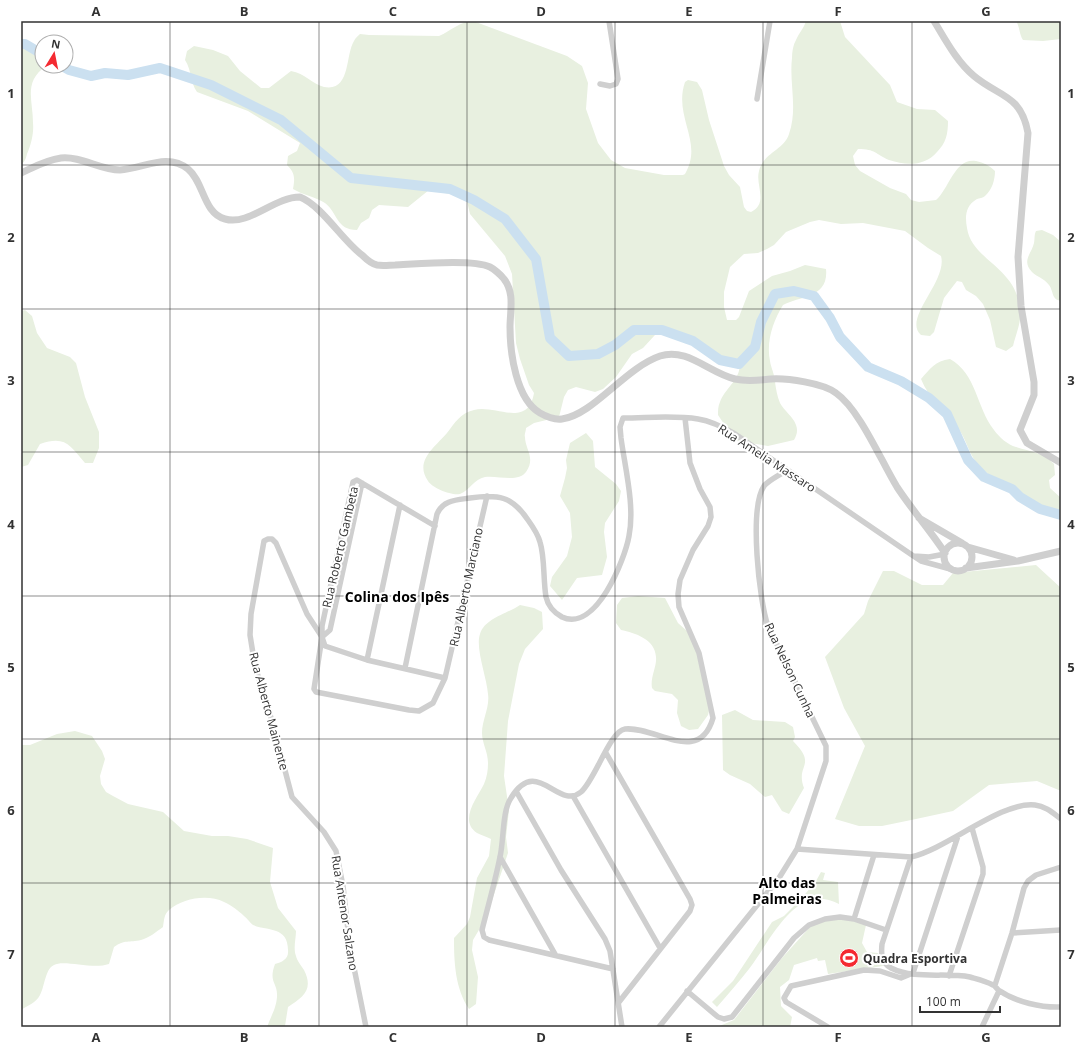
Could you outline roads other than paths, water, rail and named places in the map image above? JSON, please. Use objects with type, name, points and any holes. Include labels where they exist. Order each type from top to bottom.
[{"type":"street","points":[[600,84],[610,86],[616,84],[618,79],[608,21]]},
{"type":"street","points":[[757,99],[770,21]]},
{"type":"street","points":[[934,21],[948,44],[974,76],[1003,93],[1016,104],[1025,118],[1028,133],[1018,257],[1021,306],[1034,382],[1034,395],[1020,430],[1027,443],[1061,463]]},
{"type":"street","points":[[21,173],[36,165],[59,158],[79,160],[120,170],[160,162],[180,164],[189,170],[196,180],[211,209],[217,216],[226,219],[234,220],[244,218],[282,200],[300,197],[315,207],[348,244],[377,265],[466,264],[490,267],[504,279],[511,296],[511,357],[522,390],[528,402],[539,413],[552,418],[561,419],[581,412],[633,370],[645,363],[669,354],[679,354],[719,375],[729,378],[750,382],[772,379],[812,383],[834,390],[852,410],[896,486],[945,553],[947,564],[954,570],[1018,561],[1061,551]]},
{"type":"street","name":"Rua Amelia Massaro","points":[[487,496],[504,498],[514,503],[535,530],[540,542],[547,604],[562,616],[576,619],[586,614],[608,591],[621,562],[629,536],[631,521],[620,438],[620,427],[623,418],[698,419],[722,427],[735,434],[912,556],[921,561],[954,570]]},
{"type":"street","points":[[613,969],[555,954],[489,940],[484,937],[482,930],[500,857],[506,809],[510,799],[525,783],[535,781],[545,783],[562,795],[573,796],[580,792],[591,781],[616,735],[623,729],[634,729],[679,742],[693,741],[704,737],[710,728],[713,718],[699,653],[679,607],[678,594],[683,574],[693,550],[708,526],[711,517],[710,507],[700,489],[690,463],[685,418]]},
{"type":"street","name":"Rua Nelson Cunha","points":[[787,470],[765,485],[761,492],[756,516],[763,610],[768,626],[826,746],[826,761],[797,849]]},
{"type":"street","name":"Rua Roberto Gambeta","points":[[356,480],[362,483],[330,630],[322,637],[322,626],[353,482],[356,480]]},
{"type":"street","points":[[362,483],[435,526]]},
{"type":"street","points":[[405,668],[440,507],[447,502],[487,496]]},
{"type":"street","name":"Rua Alberto Marciano","points":[[322,637],[314,688],[317,693],[419,711],[433,703],[446,678],[487,496]]},
{"type":"street","points":[[367,660],[400,505]]},
{"type":"street","points":[[919,518],[966,546],[972,557],[966,568]]},
{"type":"street","name":"Rua Alberto Mainente","points":[[289,790],[272,721],[255,666],[250,635],[251,614],[264,541],[272,539],[276,543],[307,614],[322,637]]},
{"type":"street","points":[[912,556],[929,557],[945,553],[949,547],[955,544],[1018,561]]},
{"type":"street","points":[[322,637],[325,646],[329,649],[367,660],[446,678]]},
{"type":"street","points":[[606,753],[690,899],[692,905],[690,911],[619,1002]]},
{"type":"street","name":"Rua Antenor Salzano","points":[[289,790],[292,797],[324,832],[336,851],[343,886],[350,948],[366,1027]]},
{"type":"street","points":[[516,791],[561,870],[605,939],[610,951],[622,1027]]},
{"type":"street","points":[[573,796],[660,948]]},
{"type":"street","points":[[659,1027],[779,878],[797,849],[911,857],[923,854],[1007,810],[1025,805],[1041,806],[1061,819]]},
{"type":"street","points":[[950,976],[983,874],[983,867],[972,828]]},
{"type":"street","points":[[828,1027],[786,1002],[784,998],[791,986],[864,970],[880,971],[901,978],[913,973],[958,836]]},
{"type":"street","points":[[854,919],[874,855]]},
{"type":"street","points":[[500,857],[555,954]]},
{"type":"street","points":[[911,857],[882,944],[881,956],[885,964],[891,968],[913,973],[968,977],[995,986],[999,991],[1031,1004],[1045,1008],[1061,1007]]},
{"type":"street","points":[[995,986],[1012,933],[1024,888],[1028,881],[1036,874],[1061,867]]},
{"type":"street","points":[[687,992],[718,1017],[724,1019],[732,1017],[794,938],[809,925],[825,919],[854,919],[886,930]]},
{"type":"street","points":[[1012,933],[1061,930]]},
{"type":"street","points":[[982,1027],[999,991]]},
{"type":"street","points":[[664,1020],[666,1027]]},
{"type":"waterway","points":[[21,44],[25,44],[34,49]]},
{"type":"waterway","points":[[74,71],[91,76],[105,73],[128,75],[160,68],[211,85],[281,120],[351,178],[450,189],[474,200],[505,219],[536,259],[550,338],[569,356],[598,354],[615,345],[634,330],[662,330],[693,341],[720,360],[739,364],[755,347],[761,322],[775,294],[794,291],[814,296],[830,318],[840,337],[868,367],[901,381],[929,398],[947,414],[968,460],[984,477],[1012,489],[1020,497],[1040,509],[1061,515]]},
{"type":"place","name":"Quadra Esportiva","points":[[849,958]]},
{"type":"district","name":"Colina dos Ipês","points":[[397,596]]},
{"type":"district","name":"Alto das Palmeiras","points":[[787,890]]}]
